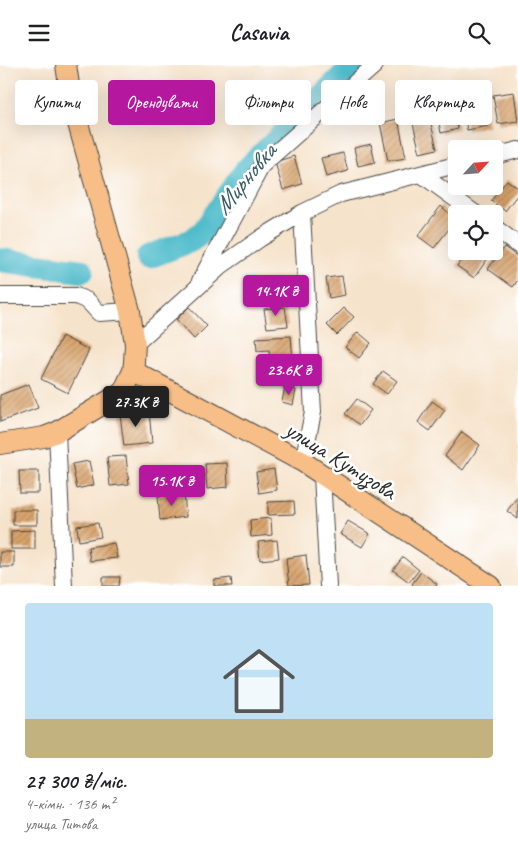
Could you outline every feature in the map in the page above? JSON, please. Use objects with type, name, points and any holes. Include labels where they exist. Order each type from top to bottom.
[{"type":"main road","points":[[0,444],[44,437],[58,432],[123,392],[133,371],[135,344],[130,311],[71,98],[66,65]]},
{"type":"main road","name":"улица Кутузова","points":[[133,371],[303,462],[491,586]]},
{"type":"street","points":[[194,291],[262,165],[375,65]]},
{"type":"street","points":[[503,154],[518,150]]},
{"type":"street","points":[[135,344],[229,261],[261,238],[302,213],[341,194],[448,167]]},
{"type":"street","points":[[421,174],[464,205]]},
{"type":"street","points":[[302,213],[313,413],[303,462]]},
{"type":"street","points":[[503,234],[518,245]]},
{"type":"street","points":[[0,296],[76,296],[88,301],[99,313],[130,311]]},
{"type":"street","points":[[58,432],[64,586]]},
{"type":"street","points":[[322,475],[328,586]]},
{"type":"building","points":[[514,92],[518,121],[498,124],[493,95]]},
{"type":"building","points":[[395,120],[395,125],[399,125],[406,158],[388,161],[380,125],[385,125],[385,122]]},
{"type":"building","points":[[413,125],[431,125],[437,149],[420,153]]},
{"type":"building","points":[[439,125],[457,125],[458,129],[441,133]]},
{"type":"building","points":[[466,125],[488,125],[488,126],[467,130]]},
{"type":"building","points":[[371,144],[375,162],[358,166],[354,148]]},
{"type":"building","points":[[343,153],[348,171],[326,177],[321,158]]},
{"type":"building","points":[[294,156],[302,184],[283,190],[275,162]]},
{"type":"building","points":[[507,180],[518,188],[518,194],[505,211],[503,205],[497,205],[491,201],[496,195],[503,195],[503,185]]},
{"type":"building","points":[[441,206],[448,213],[448,230],[434,248],[418,236]]},
{"type":"building","points":[[504,247],[518,257],[518,280],[513,287],[488,269],[495,260],[503,260]]},
{"type":"building","points":[[461,260],[487,260],[474,278],[457,266]]},
{"type":"building","points":[[342,276],[345,295],[329,298],[326,278]]},
{"type":"building","points":[[283,281],[285,300],[263,302],[262,283]]},
{"type":"building","points":[[189,307],[207,326],[194,339],[176,320]]},
{"type":"building","points":[[285,307],[288,326],[267,328],[264,309]]},
{"type":"building","points":[[344,308],[354,317],[337,335],[327,325]]},
{"type":"building","points":[[358,332],[371,343],[359,358],[345,347]]},
{"type":"building","points":[[62,336],[89,350],[68,393],[41,379]]},
{"type":"building","points":[[291,336],[293,361],[270,363],[269,350],[257,351],[256,338]]},
{"type":"building","points":[[383,371],[397,381],[387,394],[373,384]]},
{"type":"building","points":[[29,384],[38,408],[0,422],[0,395]]},
{"type":"building","points":[[285,386],[296,390],[293,405],[282,402]]},
{"type":"building","points":[[357,399],[371,410],[360,425],[345,414]]},
{"type":"building","points":[[432,401],[445,410],[430,431],[418,422]]},
{"type":"building","points":[[149,411],[152,443],[124,446],[120,414]]},
{"type":"building","points":[[462,432],[480,445],[463,470],[445,456]]},
{"type":"building","points":[[126,456],[129,484],[110,486],[107,457]]},
{"type":"building","points":[[89,461],[94,485],[77,489],[72,464]]},
{"type":"building","points":[[227,463],[228,487],[207,489],[205,464]]},
{"type":"building","points":[[274,469],[277,490],[259,493],[256,472]]},
{"type":"building","points":[[19,471],[39,471],[39,493],[20,493]]},
{"type":"building","points":[[184,493],[186,517],[160,520],[158,496]]},
{"type":"building","points":[[518,496],[518,519],[507,511]]},
{"type":"building","points":[[294,501],[295,514],[268,515],[268,502]]},
{"type":"building","points":[[13,510],[37,510],[37,525],[13,525]]},
{"type":"building","points":[[271,518],[272,535],[251,537],[250,520]]},
{"type":"building","points":[[348,521],[370,534],[362,547],[340,534]]},
{"type":"building","points":[[98,523],[101,537],[79,541],[77,526]]},
{"type":"building","points":[[35,530],[35,549],[11,549],[11,531]]},
{"type":"building","points":[[277,540],[279,558],[260,560],[258,542]]},
{"type":"building","points":[[114,543],[117,558],[90,561],[88,547]]},
{"type":"building","points":[[0,552],[14,552],[14,567],[0,567]]},
{"type":"building","points":[[306,555],[309,585],[289,586],[286,558]]},
{"type":"building","points":[[403,557],[419,570],[409,582],[393,570]]},
{"type":"building","points":[[421,572],[437,584],[436,586],[414,586],[412,584]]},
{"type":"building","points":[[103,577],[120,577],[119,586],[103,586]]},
{"type":"building","points":[[231,578],[232,586],[214,586],[214,580]]},
{"type":"waterway","name":"Мирновка","points":[[148,257],[190,241],[203,232],[246,170],[354,65]]},
{"type":"waterway","name":"Мирновка","points":[[0,260],[82,271]]}]
